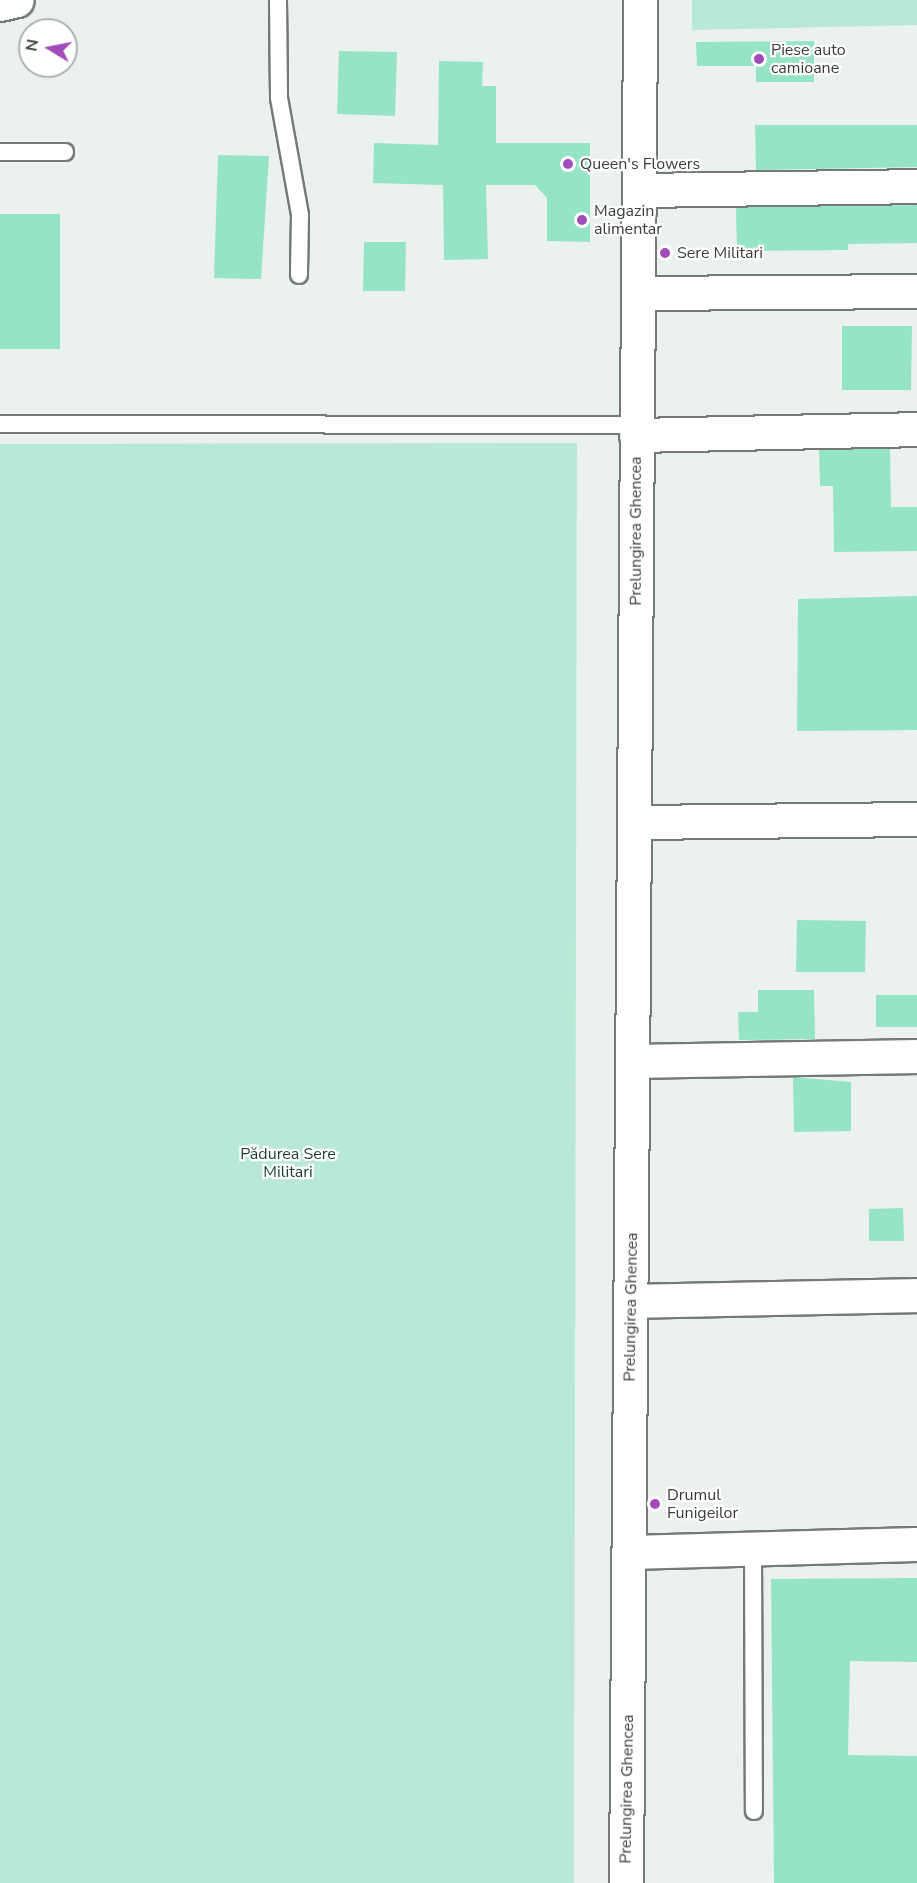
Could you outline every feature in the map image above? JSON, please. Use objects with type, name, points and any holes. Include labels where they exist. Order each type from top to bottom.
[{"type":"street","points":[[0,4],[17,0]]},
{"type":"street","name":"Prelungirea Ghencea","points":[[626,1883],[634,1062],[640,0]]},
{"type":"street","points":[[639,190],[917,186]]},
{"type":"street","points":[[638,293],[917,291]]},
{"type":"street","points":[[636,430],[917,429]]},
{"type":"street","points":[[634,822],[917,819]]},
{"type":"street","points":[[634,1062],[917,1056]]},
{"type":"street","points":[[631,1301],[917,1295]]},
{"type":"street","points":[[629,1552],[917,1544]]},
{"type":"lane","points":[[278,0],[279,98],[300,215],[299,275]]},
{"type":"lane","points":[[0,152],[65,152]]},
{"type":"lane","points":[[0,423],[636,430]]},
{"type":"lane","points":[[753,1548],[754,1811]]},
{"type":"green space","points":[[692,0],[917,0],[917,25],[692,30]]},
{"type":"green space","name":"Pădurea Sere Militari","points":[[577,443],[574,1883],[0,1883],[0,444]]},
{"type":"building","points":[[814,41],[814,82],[756,82],[756,66],[697,66],[696,42]]},
{"type":"building","points":[[339,51],[397,52],[395,116],[337,114]]},
{"type":"building","points":[[439,61],[483,62],[482,86],[496,86],[496,143],[590,143],[590,242],[547,241],[547,198],[535,185],[486,185],[488,259],[444,260],[443,185],[373,183],[374,143],[438,145]]},
{"type":"building","points":[[755,125],[917,125],[917,167],[756,170]]},
{"type":"building","points":[[218,155],[269,156],[261,279],[214,278]]},
{"type":"building","points":[[917,205],[917,243],[848,244],[848,250],[737,251],[736,207]]},
{"type":"building","points":[[0,214],[60,214],[60,349],[0,349]]},
{"type":"building","points":[[364,242],[406,242],[405,291],[363,291]]},
{"type":"building","points":[[842,326],[912,326],[911,390],[842,390]]},
{"type":"building","points":[[890,448],[891,507],[917,507],[917,551],[834,552],[833,486],[820,486],[819,450]]},
{"type":"building","points":[[917,596],[917,730],[797,731],[798,599]]},
{"type":"building","points":[[797,920],[866,921],[865,972],[796,972]]},
{"type":"building","points":[[758,990],[814,990],[815,1039],[739,1040],[738,1012],[758,1012]]},
{"type":"building","points":[[876,995],[917,995],[917,1027],[876,1027]]},
{"type":"building","points":[[793,1077],[851,1082],[851,1131],[794,1132]]},
{"type":"building","points":[[903,1208],[904,1241],[869,1241],[869,1209]]},
{"type":"building","points":[[917,1578],[917,1662],[850,1661],[848,1755],[917,1756],[917,1883],[774,1883],[771,1579]]},
{"type":"place","name":"Piese auto camioane","points":[[759,59]]},
{"type":"place","name":"Queen's Flowers","points":[[568,164]]},
{"type":"place","name":"Magazin alimentar","points":[[582,220]]},
{"type":"place","name":"Sere Militari","points":[[665,253]]},
{"type":"place","name":"Drumul Funigeilor","points":[[655,1504]]}]
